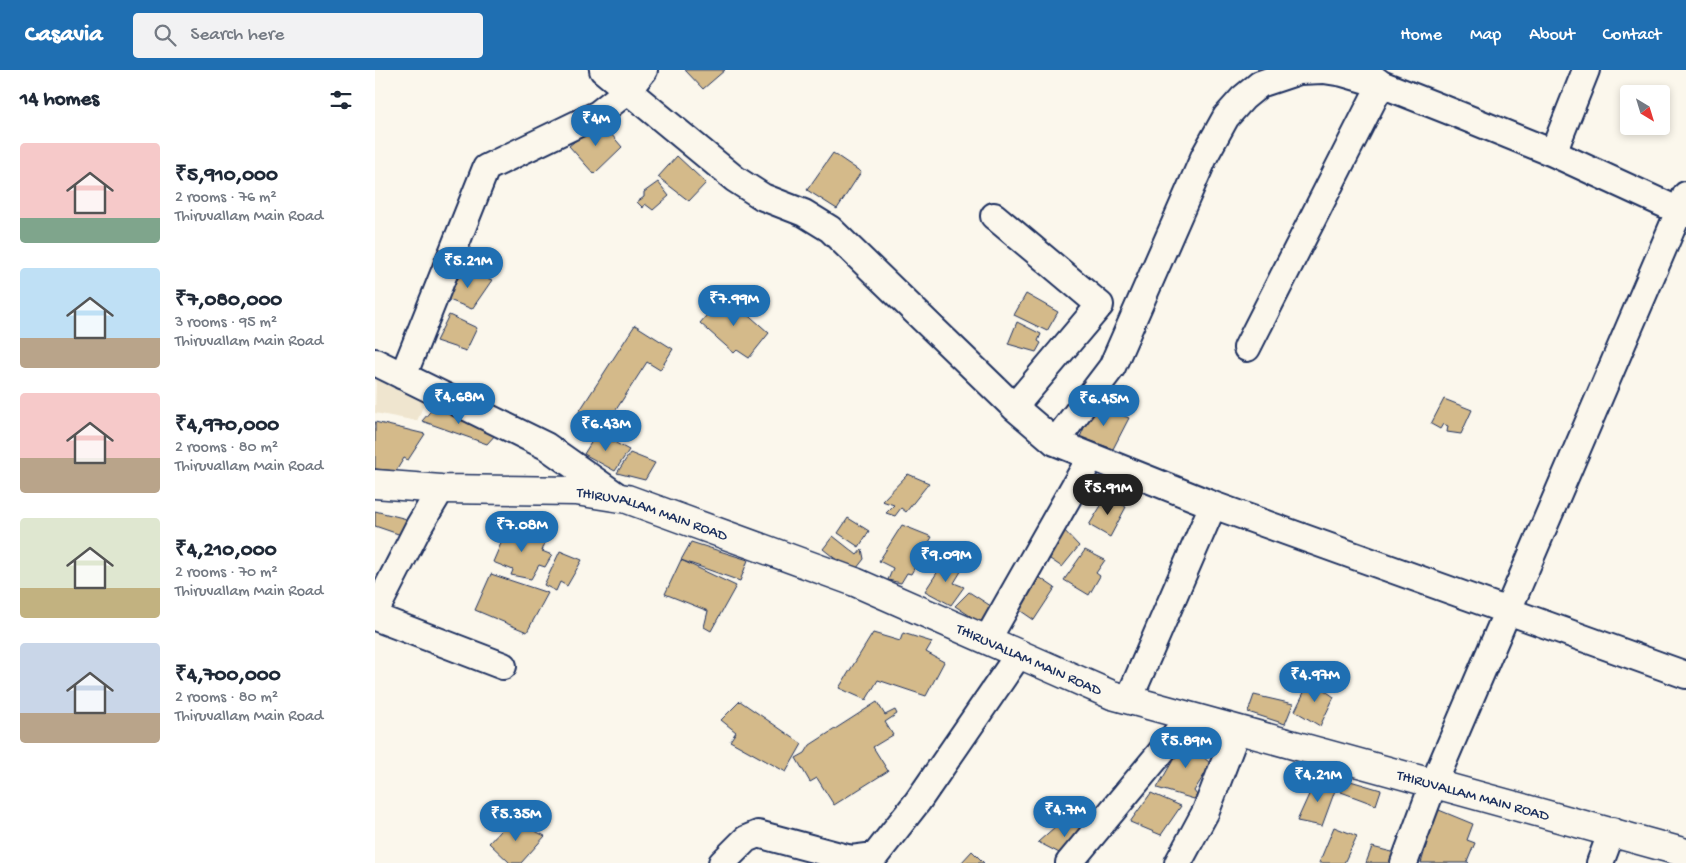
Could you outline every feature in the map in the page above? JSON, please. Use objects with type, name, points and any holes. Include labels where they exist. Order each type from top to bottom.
[{"type":"main road","name":"THIRUVALLAM MAIN ROAD","points":[[375,484],[441,489],[576,491],[617,496],[855,582],[1112,695],[1433,785],[1612,831],[1686,853]]},
{"type":"street","points":[[603,70],[623,80],[735,179],[763,197],[804,213],[830,229],[1014,407],[1055,442],[1213,505],[1686,675]]},
{"type":"street","points":[[403,376],[486,168],[597,114],[623,80],[644,70]]},
{"type":"street","points":[[1055,442],[1112,367],[1205,155],[1226,117],[1243,98],[1260,84],[1299,71],[1323,70],[1372,77],[1684,206],[1433,785],[1404,863]]},
{"type":"street","points":[[1553,153],[1586,70]]},
{"type":"street","points":[[1247,348],[1372,77]]},
{"type":"street","points":[[994,216],[1100,305],[1014,407]]},
{"type":"street","points":[[375,362],[546,446],[617,496]]},
{"type":"street","points":[[987,640],[1091,457]]},
{"type":"street","points":[[375,612],[419,526],[441,489]]},
{"type":"street","points":[[1129,699],[1213,505]]},
{"type":"street","points":[[375,617],[503,666]]},
{"type":"street","points":[[722,863],[746,839],[759,834],[851,859],[865,859],[875,856],[918,800],[1019,654]]},
{"type":"street","points":[[1069,863],[1190,717]]},
{"type":"street","points":[[1179,863],[1206,811],[1237,730]]},
{"type":"street","points":[[1600,863],[1612,831]]},
{"type":"shaded area","points":[[376,376],[429,392],[417,421],[375,413]]},
{"type":"building","points":[[685,70],[725,70],[703,89]]},
{"type":"building","points":[[600,121],[622,147],[594,174],[569,146]]},
{"type":"building","points":[[833,153],[861,172],[837,209],[807,190]]},
{"type":"building","points":[[677,156],[706,183],[689,201],[658,177]]},
{"type":"building","points":[[658,182],[669,196],[653,210],[645,204],[643,208],[637,202],[644,197],[644,192]]},
{"type":"building","points":[[464,270],[492,280],[472,309],[444,298]]},
{"type":"building","points":[[725,294],[769,333],[749,358],[737,350],[734,353],[700,323]]},
{"type":"building","points":[[1026,294],[1058,312],[1047,331],[1014,315]]},
{"type":"building","points":[[449,315],[477,328],[466,351],[436,341]]},
{"type":"building","points":[[1017,322],[1041,334],[1038,341],[1041,343],[1036,352],[1008,344]]},
{"type":"building","points":[[635,325],[673,349],[660,370],[647,362],[599,436],[575,418]]},
{"type":"building","points":[[1444,399],[1472,410],[1461,434],[1447,432],[1448,426],[1443,424],[1440,429],[1431,424]]},
{"type":"building","points":[[1094,404],[1129,418],[1113,449],[1080,437]]},
{"type":"building","points":[[435,406],[497,433],[487,444],[422,421]]},
{"type":"building","points":[[375,422],[425,434],[408,460],[404,458],[396,471],[375,469]]},
{"type":"building","points":[[597,433],[629,450],[615,471],[584,454]]},
{"type":"building","points":[[630,453],[655,463],[645,480],[617,473]]},
{"type":"building","points":[[908,474],[929,483],[906,512],[901,508],[895,516],[886,513],[894,505],[882,501]]},
{"type":"building","points":[[1107,496],[1126,507],[1110,537],[1089,525]]},
{"type":"building","points":[[375,511],[411,520],[407,537],[375,526]]},
{"type":"building","points":[[848,518],[869,531],[859,547],[838,533]]},
{"type":"building","points":[[902,525],[932,537],[911,574],[907,573],[901,583],[888,580],[893,568],[879,561]]},
{"type":"building","points":[[508,527],[546,540],[542,551],[552,555],[545,567],[539,565],[531,579],[511,575],[513,570],[493,562]]},
{"type":"building","points":[[1062,528],[1079,546],[1062,567],[1041,553]]},
{"type":"building","points":[[833,536],[857,555],[862,549],[864,559],[853,573],[823,549]]},
{"type":"building","points":[[691,542],[748,560],[740,581],[681,560]]},
{"type":"building","points":[[1085,550],[1105,560],[1096,573],[1100,576],[1089,595],[1064,580]]},
{"type":"building","points":[[560,551],[582,560],[567,586],[560,582],[556,591],[544,585]]},
{"type":"building","points":[[946,559],[963,568],[954,583],[964,587],[951,605],[925,591]]},
{"type":"building","points":[[681,560],[736,586],[711,631],[704,627],[708,611],[665,594]]},
{"type":"building","points":[[491,574],[548,593],[527,632],[475,610]]},
{"type":"building","points":[[1036,575],[1055,588],[1034,620],[1015,607]]},
{"type":"building","points":[[969,592],[994,608],[984,625],[955,606]]},
{"type":"building","points":[[873,633],[900,641],[903,633],[932,642],[926,652],[944,662],[926,696],[878,680],[866,700],[839,688]]},
{"type":"building","points":[[1310,680],[1334,697],[1320,726],[1295,711]]},
{"type":"building","points":[[1254,695],[1293,704],[1285,724],[1248,712]]},
{"type":"building","points":[[740,701],[802,744],[786,772],[730,741],[736,732],[721,720]]},
{"type":"building","points":[[877,702],[885,715],[895,710],[897,714],[885,722],[893,735],[873,747],[888,771],[834,805],[817,778],[810,782],[796,758],[805,753],[810,745]]},
{"type":"building","points":[[1187,736],[1208,742],[1201,755],[1211,764],[1194,791],[1197,795],[1194,799],[1157,788]]},
{"type":"building","points":[[1316,779],[1337,785],[1322,826],[1297,821]]},
{"type":"building","points":[[1347,780],[1381,790],[1376,805],[1341,792]]},
{"type":"building","points":[[1151,793],[1181,806],[1161,835],[1130,822]]},
{"type":"building","points":[[1434,808],[1473,824],[1467,840],[1475,843],[1467,862],[1469,863],[1421,863],[1431,829],[1427,825]]},
{"type":"building","points":[[1065,818],[1091,831],[1069,858],[1038,842]]},
{"type":"building","points":[[511,819],[545,836],[521,863],[510,863],[489,843]]},
{"type":"building","points":[[1334,827],[1357,836],[1344,863],[1319,863]]},
{"type":"building","points":[[1372,847],[1400,854],[1396,863],[1366,863]]},
{"type":"building","points":[[972,851],[984,863],[961,863]]}]
